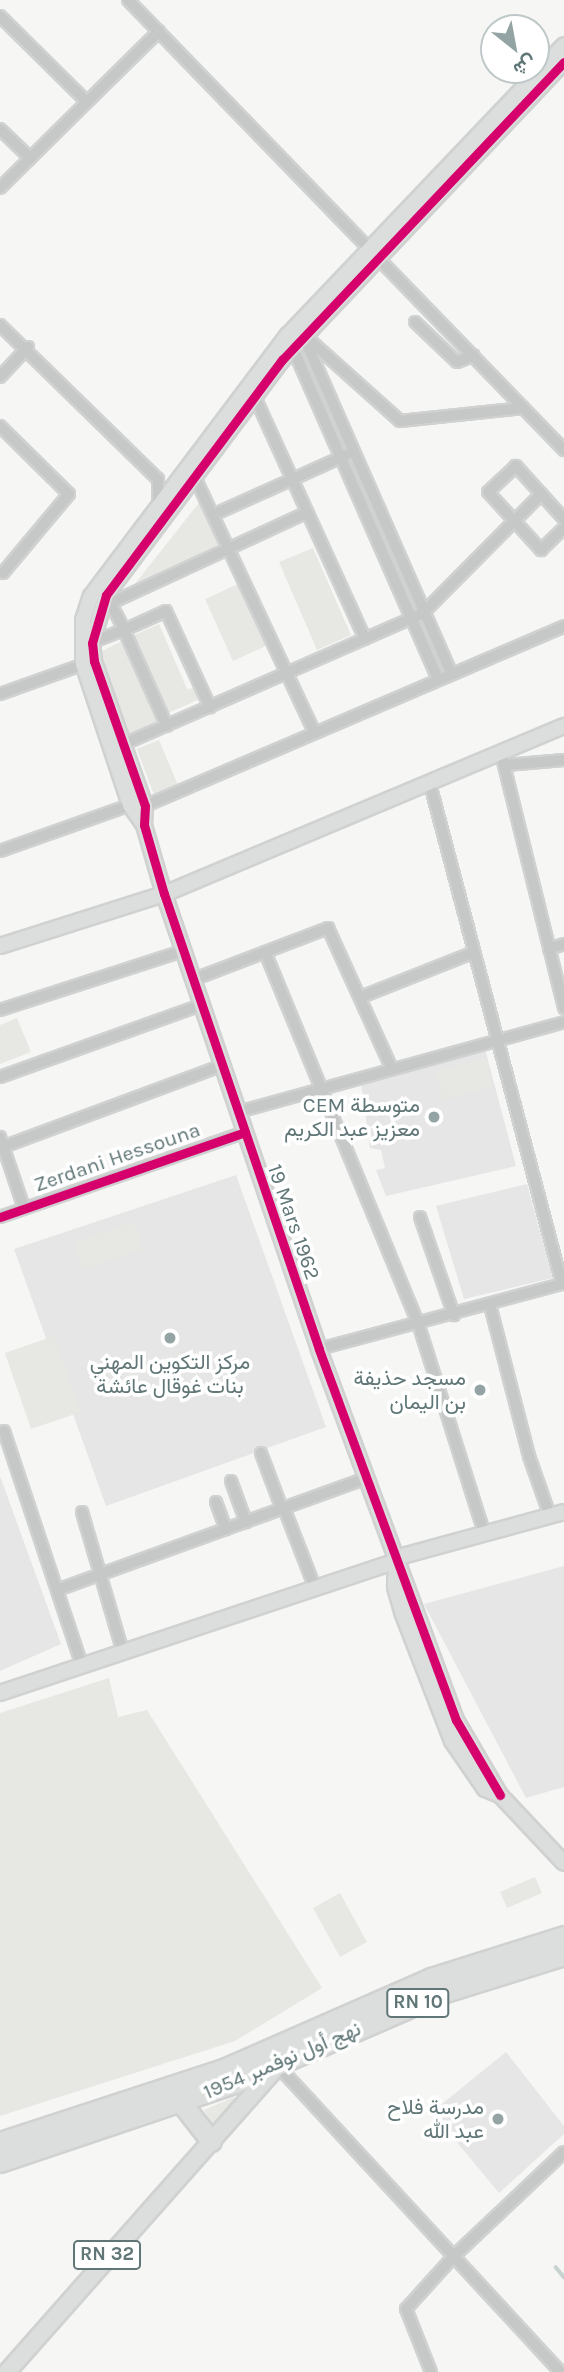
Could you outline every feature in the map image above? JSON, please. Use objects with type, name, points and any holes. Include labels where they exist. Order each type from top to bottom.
[{"type":"highway","name":"نهج أول نوفمبر 1954","points":[[0,2142],[163,2089],[290,2042],[431,1979],[564,1936]]},
{"type":"highway","name":"نهج أول نوفمبر 1954","points":[[0,2162],[159,2111],[278,2066],[403,2008],[564,1955]]},
{"type":"highway","points":[[163,2089],[183,2102],[206,2135]]},
{"type":"highway","points":[[159,2111],[206,2135]]},
{"type":"main road","name":"RN 32","points":[[7,2372],[206,2135],[278,2066],[290,2042]]},
{"type":"street","points":[[128,0],[564,450]]},
{"type":"street","points":[[0,16],[87,102]]},
{"type":"street","points":[[0,188],[159,31]]},
{"type":"street","points":[[550,66],[564,45]]},
{"type":"street","points":[[105,594],[251,391],[295,335],[536,84]]},
{"type":"street","points":[[0,129],[30,158]]},
{"type":"street","points":[[415,322],[457,362],[474,355]]},
{"type":"street","points":[[0,325],[27,347],[158,479],[158,507]]},
{"type":"street","points":[[295,335],[400,421],[523,408]]},
{"type":"street","points":[[295,335],[354,452],[451,673]]},
{"type":"street","points":[[295,335],[342,457],[438,679]]},
{"type":"street","points":[[0,377],[27,347]]},
{"type":"street","points":[[251,391],[365,639]]},
{"type":"street","points":[[0,426],[69,494],[1,573]]},
{"type":"street","points":[[215,514],[354,452]]},
{"type":"street","points":[[564,519],[516,466],[488,492],[541,550],[564,528]]},
{"type":"street","points":[[105,594],[158,507],[192,472]]},
{"type":"street","points":[[192,472],[215,514],[314,731]]},
{"type":"street","points":[[116,747],[423,613],[541,494]]},
{"type":"street","points":[[137,806],[88,663],[86,608],[105,594],[230,549],[306,513]]},
{"type":"street","points":[[105,594],[167,726]]},
{"type":"street","points":[[87,644],[166,611],[211,706]]},
{"type":"street","points":[[0,851],[137,806],[564,626]]},
{"type":"street","points":[[0,694],[88,663]]},
{"type":"street","points":[[0,946],[163,894],[430,784],[503,759],[564,726]]},
{"type":"street","points":[[503,759],[564,760]]},
{"type":"street","points":[[503,759],[564,1009]]},
{"type":"street","points":[[319,1349],[419,1326],[563,1286],[498,1039],[472,953],[430,784]]},
{"type":"street","name":"19 Mars 1962","points":[[137,806],[220,1066],[395,1560],[456,1720],[500,1795],[564,1863]]},
{"type":"street","points":[[192,980],[328,928],[392,1069]]},
{"type":"street","points":[[550,948],[564,944]]},
{"type":"street","points":[[0,1010],[183,951]]},
{"type":"street","points":[[265,952],[419,1326],[484,1532]]},
{"type":"street","points":[[361,997],[472,953]]},
{"type":"street","points":[[0,1077],[201,1005]]},
{"type":"street","points":[[238,1112],[564,1022]]},
{"type":"street","points":[[24,1208],[1,1144],[220,1066]]},
{"type":"street","name":"Zerdani Hessouna","points":[[0,1217],[245,1132]]},
{"type":"street","points":[[420,1217],[454,1315]]},
{"type":"street","points":[[0,1693],[395,1560],[484,1532],[557,1514],[529,1456],[490,1305]]},
{"type":"street","points":[[4,1431],[82,1666]]},
{"type":"street","points":[[261,1453],[314,1588]]},
{"type":"street","points":[[57,1590],[367,1478]]},
{"type":"street","points":[[231,1480],[246,1522]]},
{"type":"street","points":[[216,1502],[226,1529]]},
{"type":"street","points":[[82,1512],[123,1652]]},
{"type":"street","points":[[278,2066],[561,2372]]},
{"type":"street","points":[[431,2372],[406,2309],[454,2256],[564,2152]]},
{"type":"shaded area","points":[[202,499],[220,545],[134,585]]},
{"type":"shaded area","points":[[313,548],[351,635],[317,650],[279,562]]},
{"type":"shaded area","points":[[238,584],[266,646],[233,661],[205,599]]},
{"type":"shaded area","points":[[159,624],[187,689],[194,688],[200,699],[168,713],[130,637]]},
{"type":"shaded area","points":[[122,641],[162,727],[126,742],[99,662],[102,651]]},
{"type":"shaded area","points":[[159,740],[178,785],[154,795],[137,749]]},
{"type":"shaded area","points":[[17,1018],[31,1052],[0,1064],[0,1025]]},
{"type":"shaded area","name":"CEM متوسطة معزيز عبد الكريم","points":[[485,1049],[516,1166],[386,1196],[376,1170],[385,1168],[381,1150],[370,1148],[361,1084]]},
{"type":"shaded area","points":[[485,1058],[493,1087],[443,1100],[436,1071]]},
{"type":"shaded area","name":"مركز التكوين المهني بنات غوقال عائشة","points":[[236,1175],[326,1427],[106,1506],[14,1249]]},
{"type":"shaded area","points":[[527,1184],[553,1278],[464,1299],[436,1206]]},
{"type":"shaded area","points":[[134,1222],[143,1250],[83,1269],[74,1242]]},
{"type":"shaded area","points":[[54,1336],[81,1412],[31,1429],[5,1353]]},
{"type":"shaded area","points":[[0,1476],[61,1644],[0,1671]]},
{"type":"shaded area","points":[[564,1566],[564,1787],[526,1798],[424,1604]]},
{"type":"shaded area","points":[[109,1678],[118,1717],[147,1710],[322,1988],[235,2041],[0,2116],[0,1713]]},
{"type":"shaded area","points":[[535,1877],[542,1893],[507,1908],[500,1892]]},
{"type":"shaded area","points":[[340,1893],[367,1942],[340,1957],[313,1908]]},
{"type":"shaded area","name":"مدرسة فلاح عبد الله","points":[[506,2052],[564,2126],[564,2134],[499,2193],[432,2112]]},
{"type":"shaded area","points":[[234,2097],[238,2103],[215,2129],[204,2110]]},
{"type":"waterway","points":[[556,2267],[564,2277]]},
{"type":"cycle path","points":[[500,1795],[456,1720],[319,1349],[164,894],[144,825],[145,806],[94,661],[92,643],[106,595],[282,360],[564,62]]},
{"type":"cycle path","points":[[0,1217],[245,1132]]},
{"type":"place","name":"CEM متوسطة معزيز عبد الكريم","points":[[434,1117]]},
{"type":"place","name":"مركز التكوين المهني بنات غوقال عائشة","points":[[170,1338]]},
{"type":"place","name":"مسجد حذيفة بن اليمان","points":[[480,1390]]},
{"type":"place","name":"مدرسة فلاح عبد الله","points":[[498,2119]]}]
